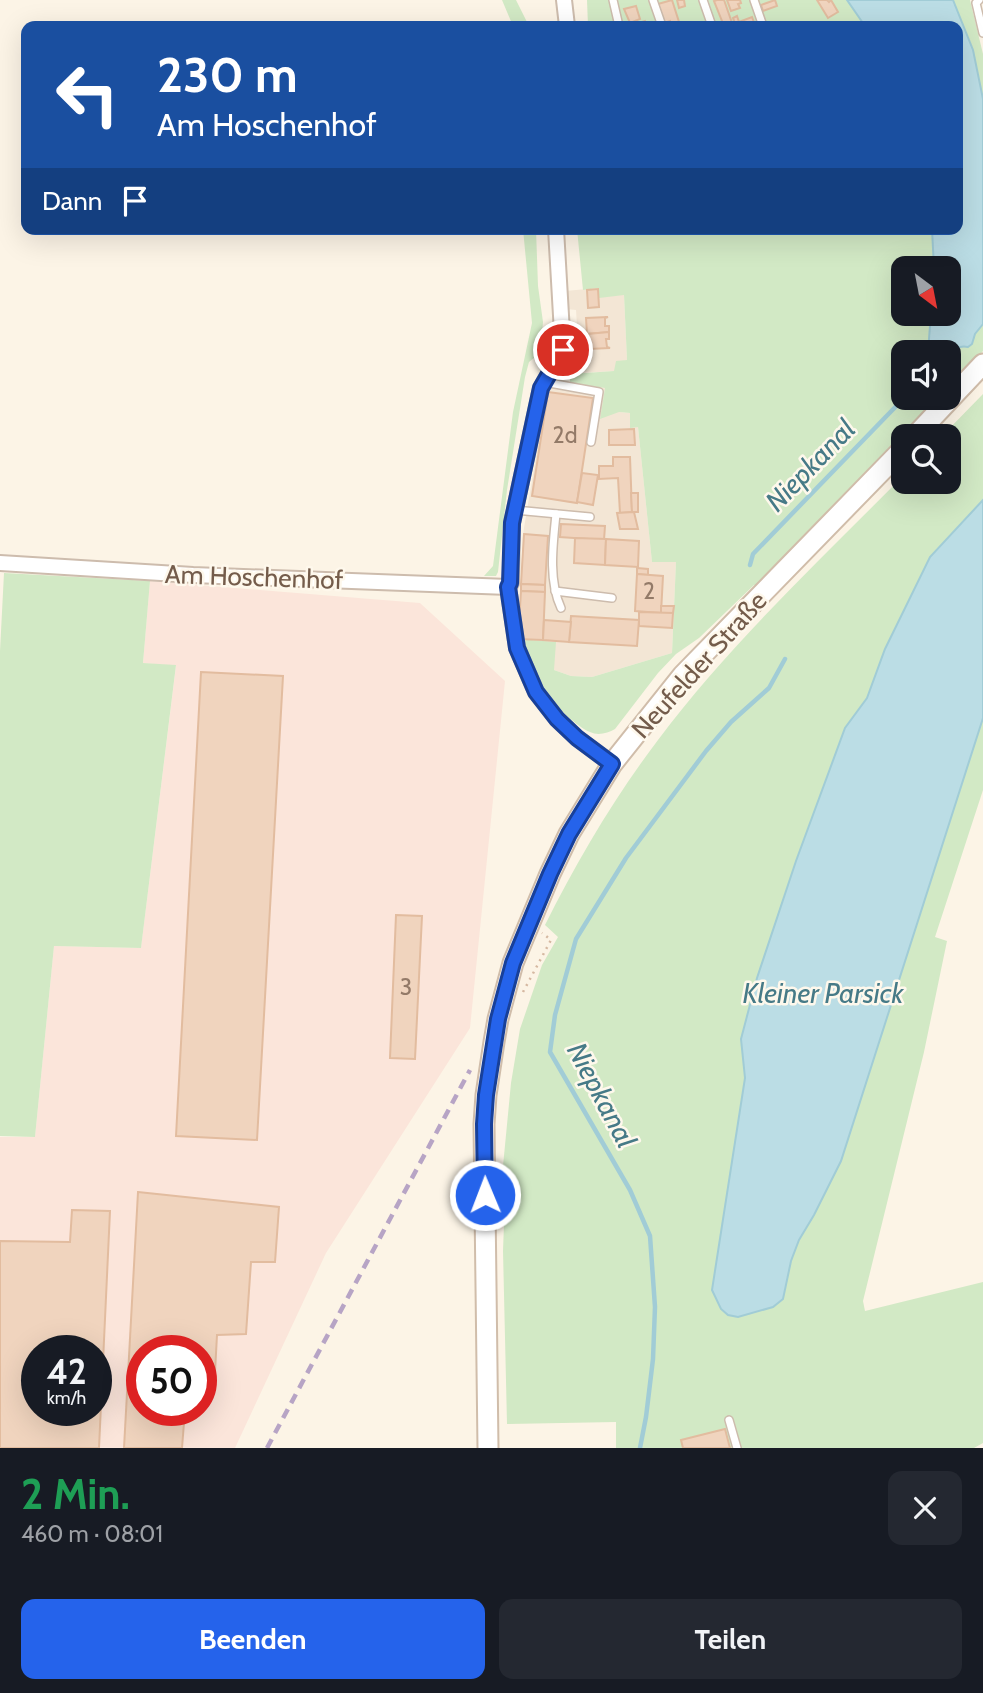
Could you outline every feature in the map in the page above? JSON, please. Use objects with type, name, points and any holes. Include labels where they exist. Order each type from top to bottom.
[{"type":"main road","points":[[926,424],[983,364]]},
{"type":"main road","name":"Neufelder Straße","points":[[488,1448],[484,1124],[486,1095],[498,1019],[513,963],[537,904],[569,834],[612,764],[683,675],[891,461]]},
{"type":"street","points":[[564,0],[566,21]]},
{"type":"street","points":[[556,235],[563,350],[541,388],[512,523],[508,587],[517,648],[536,692],[557,719],[577,738],[612,764]]},
{"type":"street","name":"Am Hoschenhof","points":[[0,563],[193,575],[508,587]]},
{"type":"lane","points":[[613,0],[618,21]]},
{"type":"lane","points":[[653,0],[660,21]]},
{"type":"lane","points":[[703,0],[710,21]]},
{"type":"lane","points":[[754,0],[761,21]]},
{"type":"lane","points":[[979,0],[976,3],[983,33]]},
{"type":"lane","points":[[544,382],[599,392],[591,442]]},
{"type":"lane","points":[[515,510],[590,517]]},
{"type":"lane","points":[[556,514],[553,580],[561,608]]},
{"type":"lane","points":[[555,591],[612,598]]},
{"type":"lane","points":[[729,1420],[737,1448]]},
{"type":"path","points":[[524,991],[551,940],[540,930]]},
{"type":"shaded area","points":[[598,288],[624,295],[627,360],[615,371],[580,373],[576,310],[566,309],[565,291]]},
{"type":"shaded area","points":[[560,382],[605,388],[619,412],[630,413],[638,427],[652,562],[676,562],[672,653],[592,677],[571,676],[554,670],[518,639],[523,534],[547,391]]},
{"type":"shaded area","points":[[150,581],[420,603],[505,681],[470,1028],[326,1253],[235,1448],[0,1448],[0,1137],[35,1137],[54,946],[141,948],[176,666],[143,663]]},
{"type":"green space","points":[[502,0],[516,0],[526,21],[511,21]]},
{"type":"green space","points":[[587,0],[847,0],[862,21],[588,21]]},
{"type":"green space","points":[[953,0],[970,0],[983,54],[983,99],[973,50]]},
{"type":"green space","points":[[524,235],[536,235],[538,286],[543,322],[540,353],[529,362],[525,377],[507,490],[498,572],[496,576],[484,576],[493,566],[513,412],[532,323]]},
{"type":"green space","points":[[578,235],[932,235],[933,256],[891,256],[891,326],[930,326],[929,340],[891,340],[891,410],[927,410],[914,424],[891,424],[891,447],[756,586],[699,638],[676,654],[615,729],[600,734],[579,726],[548,697],[518,639],[556,642],[554,670],[571,676],[592,677],[672,653],[676,562],[652,562],[638,427],[630,428],[630,413],[619,412],[600,419],[605,388],[570,383],[570,374],[614,371],[616,361],[627,360],[624,295],[599,298],[598,288],[583,290]]},
{"type":"green space","points":[[983,324],[983,351],[961,376],[961,347],[972,344],[975,334]]},
{"type":"green space","points":[[983,394],[983,500],[930,557],[885,649],[867,698],[845,728],[796,861],[757,978],[741,1039],[745,1078],[791,1261],[799,1240],[841,1161],[983,718],[983,790],[935,937],[947,941],[924,1052],[863,1301],[865,1311],[983,1282],[983,1443],[974,1448],[616,1448],[616,1422],[507,1424],[503,1166],[511,1083],[520,1029],[542,965],[558,937],[545,925],[583,854],[642,762],[715,670],[776,604],[891,488],[891,494],[961,494],[961,424],[954,424]]},
{"type":"green space","points":[[4,573],[150,581],[143,663],[176,665],[141,948],[54,946],[35,1137],[0,1136],[0,651]]},
{"type":"water","points":[[847,0],[953,0],[961,21],[862,21]]},
{"type":"water","points":[[963,25],[973,50],[983,99],[983,324],[968,347],[961,347],[961,340],[929,340],[930,326],[961,326],[961,256],[933,256],[932,235],[963,235]]},
{"type":"water","name":"Kleiner Parsick","points":[[983,500],[983,718],[841,1161],[799,1240],[791,1261],[783,1299],[773,1307],[738,1317],[728,1315],[721,1309],[712,1290],[745,1078],[741,1039],[757,978],[845,728],[867,698],[885,649],[930,557]]},
{"type":"building","points":[[672,0],[679,21],[663,21],[658,4]]},
{"type":"building","points":[[677,0],[684,0],[685,6],[679,8]]},
{"type":"building","points":[[724,0],[731,21],[722,21],[714,1]]},
{"type":"building","points":[[727,0],[740,0],[740,8],[731,11]]},
{"type":"building","points":[[775,0],[777,6],[763,11],[761,5]]},
{"type":"building","points":[[817,0],[831,0],[838,12],[828,18]]},
{"type":"building","points":[[636,6],[640,19],[629,21],[624,9]]},
{"type":"building","points":[[598,289],[599,307],[588,308],[587,290]]},
{"type":"building","points":[[608,317],[605,318],[605,326],[609,326],[609,332],[587,334],[586,318]]},
{"type":"building","points":[[609,332],[609,339],[606,339],[607,347],[610,348],[589,349],[587,334]]},
{"type":"building","points":[[548,392],[593,398],[577,503],[532,496]]},
{"type":"building","points":[[634,429],[635,445],[609,445],[609,430]]},
{"type":"building","points":[[613,457],[630,457],[632,512],[620,513],[618,478],[599,479],[599,466],[613,466]]},
{"type":"building","points":[[582,473],[598,475],[593,505],[577,502]]},
{"type":"building","points":[[631,493],[638,493],[638,512],[632,512]]},
{"type":"building","points":[[634,512],[638,529],[620,529],[617,513]]},
{"type":"building","points":[[561,524],[605,526],[604,540],[559,537]]},
{"type":"building","points":[[524,534],[548,536],[545,585],[521,584]]},
{"type":"building","points":[[575,538],[606,539],[605,565],[574,563]]},
{"type":"building","points":[[606,539],[639,541],[638,567],[605,565]]},
{"type":"building","points":[[637,568],[648,569],[648,575],[637,574]]},
{"type":"building","points":[[637,574],[663,576],[661,613],[635,611]]},
{"type":"building","points":[[521,584],[545,585],[545,592],[521,591]]},
{"type":"building","points":[[521,591],[545,592],[543,640],[518,639]]},
{"type":"building","points":[[661,606],[674,606],[673,613],[661,613]]},
{"type":"building","points":[[639,612],[673,613],[672,628],[639,626]]},
{"type":"building","points":[[571,616],[639,620],[637,646],[569,642]]},
{"type":"building","points":[[544,620],[571,622],[569,642],[543,640]]},
{"type":"building","points":[[201,672],[283,676],[257,1140],[176,1136]]},
{"type":"building","points":[[396,915],[422,916],[415,1059],[390,1058]]},
{"type":"building","points":[[138,1192],[279,1207],[275,1262],[251,1262],[246,1334],[130,1335]]},
{"type":"building","points":[[72,1210],[110,1211],[104,1335],[21,1335],[21,1426],[100,1426],[99,1448],[0,1448],[0,1241],[70,1242]]},
{"type":"building","points":[[126,1411],[126,1426],[184,1426],[182,1448],[124,1448]]},
{"type":"building","points":[[725,1429],[730,1448],[683,1448],[681,1440]]},
{"type":"waterway","name":"Niepkanal","points":[[750,565],[753,554],[892,410]]},
{"type":"waterway","name":"Niepkanal","points":[[640,1448],[653,1359],[655,1307],[650,1236],[630,1190],[550,1052],[555,1015],[576,939],[626,858],[706,751],[731,722],[769,688],[785,659]]},
{"type":"railway","points":[[267,1448],[470,1070]]},
{"type":"route","points":[[485,1195],[486,1095],[498,1019],[513,963],[569,834],[612,764],[577,738],[557,719],[536,692],[517,648],[508,587],[512,523],[541,388],[563,350]]}]
